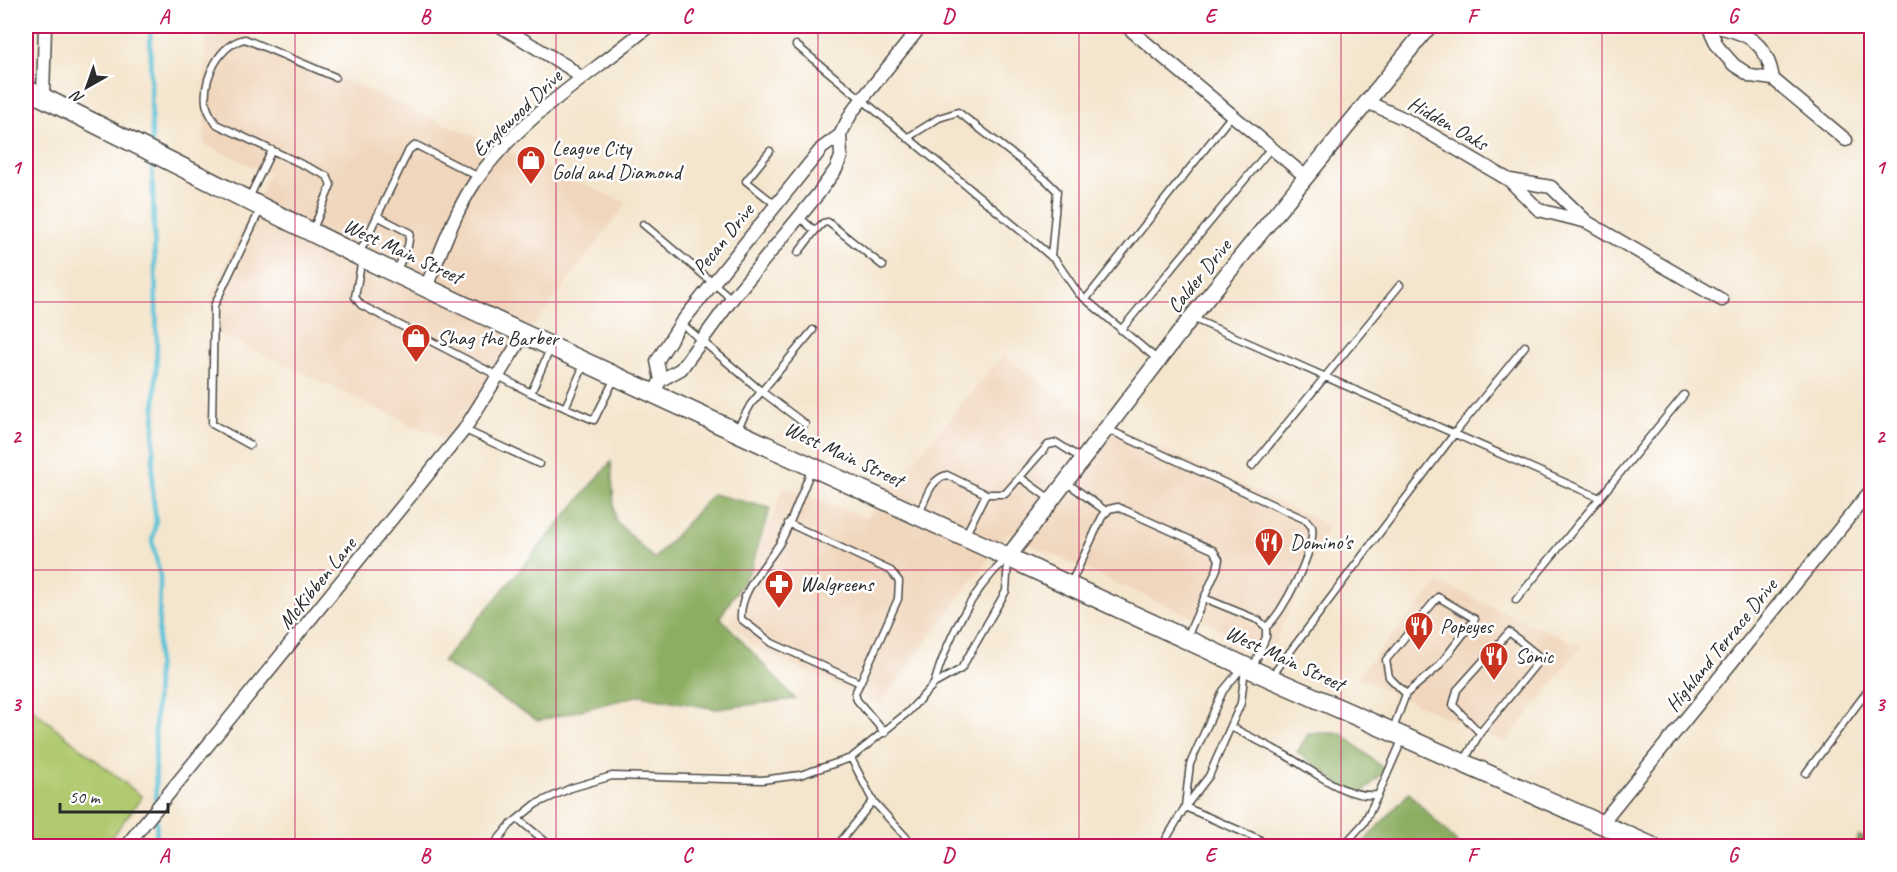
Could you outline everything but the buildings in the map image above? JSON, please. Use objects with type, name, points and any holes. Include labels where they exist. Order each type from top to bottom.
[{"type":"main road","name":"West Main Street","points":[[26,89],[360,256],[524,334],[616,375],[658,386],[736,430],[919,514],[1008,558],[1186,637],[1270,678],[1397,735],[1651,846]]},
{"type":"street","points":[[43,98],[45,26]]},
{"type":"street","points":[[500,26],[568,67],[581,78]]},
{"type":"street","name":"Englewood Drive","points":[[426,286],[479,178],[511,140],[581,78],[608,60],[649,26]]},
{"type":"street","name":"Pecan Drive","points":[[658,386],[657,361],[681,323],[822,148],[840,135],[852,112],[921,26]]},
{"type":"street","points":[[1126,26],[1306,177]]},
{"type":"street","name":"Calder Drive","points":[[1008,558],[1191,318],[1429,26]]},
{"type":"street","points":[[1708,26],[1718,47],[1734,65],[1751,76],[1773,79],[1846,140]]},
{"type":"street","points":[[1713,26],[1735,30],[1754,41],[1770,58],[1773,79]]},
{"type":"street","name":"Hidden Oaks","points":[[1367,102],[1405,119],[1509,180],[1539,210],[1587,222]]},
{"type":"street","name":"Pecan Drive","points":[[658,386],[681,369],[732,299],[836,169],[841,157],[840,135]]},
{"type":"street","name":"Hidden Oaks","points":[[1509,180],[1551,187],[1587,222],[1722,300]]},
{"type":"street","name":"McKibben Lane","points":[[126,846],[464,430],[524,334]]},
{"type":"street","name":"Highland Terrace Drive","points":[[1600,825],[1872,489]]},
{"type":"lane","points":[[312,232],[332,185],[327,176],[216,124],[208,111],[207,87],[220,53],[233,42],[245,39],[335,77]]},
{"type":"lane","points":[[796,45],[1052,257],[1086,299],[1159,360]]},
{"type":"lane","points":[[907,138],[939,118],[958,112],[1046,180],[1057,191],[1052,257]]},
{"type":"lane","points":[[1086,299],[1232,115]]},
{"type":"lane","points":[[479,178],[416,145],[409,150],[360,256],[355,297],[361,305],[497,376],[594,420],[616,375]]},
{"type":"lane","points":[[1121,330],[1271,147]]},
{"type":"lane","points":[[250,445],[212,424],[214,306],[255,204],[272,150]]},
{"type":"lane","points":[[770,151],[746,182],[776,205]]},
{"type":"lane","points":[[377,216],[410,233],[408,246],[395,273]]},
{"type":"lane","points":[[799,217],[815,231]]},
{"type":"lane","points":[[798,253],[815,231],[823,223],[828,222],[883,266]]},
{"type":"lane","points":[[644,224],[732,299]]},
{"type":"lane","points":[[1252,466],[1400,285]]},
{"type":"lane","points":[[1191,318],[1600,498]]},
{"type":"lane","points":[[681,323],[761,392],[805,424]]},
{"type":"lane","points":[[736,430],[761,392],[813,330]]},
{"type":"lane","points":[[531,393],[551,346]]},
{"type":"lane","points":[[1270,678],[1455,433],[1525,346]]},
{"type":"lane","points":[[565,408],[586,361]]},
{"type":"lane","points":[[1516,600],[1684,395]]},
{"type":"lane","points":[[1107,429],[1306,520],[1312,527],[1313,541],[1281,611],[1266,627],[1266,637],[1249,666],[1223,691],[1190,764],[1185,807]]},
{"type":"lane","points":[[464,430],[539,464]]},
{"type":"lane","points":[[919,514],[931,486],[939,477],[947,475],[986,494],[1005,494],[1048,445],[1057,443],[1083,459]]},
{"type":"lane","points":[[814,465],[780,542],[752,584],[743,603],[741,619],[772,643],[860,683]]},
{"type":"lane","points":[[1021,478],[1052,500]]},
{"type":"lane","points":[[1066,482],[1107,512]]},
{"type":"lane","points":[[965,536],[986,494]]},
{"type":"lane","points":[[1070,585],[1107,512],[1118,507],[1213,550],[1220,559],[1186,637]]},
{"type":"lane","points":[[788,523],[891,570],[899,581],[898,599],[855,693],[857,700],[885,733]]},
{"type":"lane","points":[[934,684],[942,655],[985,579],[1008,558]]},
{"type":"lane","points":[[494,846],[518,819],[536,804],[571,788],[612,776],[762,780],[800,775],[851,758],[885,733],[934,684],[961,669],[1006,591],[1008,558]]},
{"type":"lane","points":[[1343,846],[1364,824],[1378,795],[1397,735],[1406,694],[1438,667],[1476,618],[1438,597],[1386,660],[1389,677],[1406,694]]},
{"type":"lane","points":[[1204,598],[1258,620],[1266,627]]},
{"type":"lane","points":[[1462,764],[1480,733],[1541,658],[1509,632],[1457,690],[1453,705],[1480,733]]},
{"type":"lane","points":[[1162,846],[1185,807],[1209,776],[1241,704],[1249,666]]},
{"type":"lane","points":[[1806,773],[1872,685]]},
{"type":"lane","points":[[1231,727],[1286,755],[1337,786],[1365,797],[1378,795]]},
{"type":"lane","points":[[851,758],[873,801],[912,846]]},
{"type":"lane","points":[[837,846],[873,801]]},
{"type":"lane","points":[[1185,807],[1259,839]]},
{"type":"lane","points":[[518,819],[551,846]]},
{"type":"shaded area","points":[[205,26],[220,26],[627,203],[447,441],[215,332],[210,296],[269,174],[204,144]]},
{"type":"shaded area","points":[[1003,355],[1081,411],[1328,525],[1271,652],[1007,534],[879,705],[753,646],[731,622],[784,486],[866,518]]},
{"type":"shaded area","points":[[1439,583],[1582,646],[1505,743],[1356,677]]},
{"type":"green space","points":[[611,462],[615,520],[654,559],[713,494],[770,508],[751,569],[720,617],[795,699],[716,709],[640,695],[538,721],[442,662]]},
{"type":"green space","points":[[26,704],[142,797],[105,846],[26,846]]},
{"type":"green space","points":[[1309,733],[1341,733],[1385,770],[1358,798],[1297,752]]},
{"type":"green space","points":[[1409,793],[1457,843],[1454,846],[1360,846]]},
{"type":"green space","points":[[1859,836],[1871,841],[1871,846],[1853,846]]},
{"type":"waterway","points":[[150,26],[152,146]]},
{"type":"waterway","points":[[152,157],[157,345],[152,488],[156,521],[152,541],[160,575],[155,731],[156,803]]},
{"type":"waterway","points":[[156,815],[157,846]]},
{"type":"place","name":"League City Gold and Diamond","points":[[531,186]]},
{"type":"place","name":"Shag the Barber","points":[[416,364]]},
{"type":"place","name":"Domino's","points":[[1269,568]]},
{"type":"place","name":"Walgreens","points":[[779,610]]},
{"type":"place","name":"Popeyes","points":[[1419,652]]},
{"type":"place","name":"Sonic","points":[[1494,682]]}]
